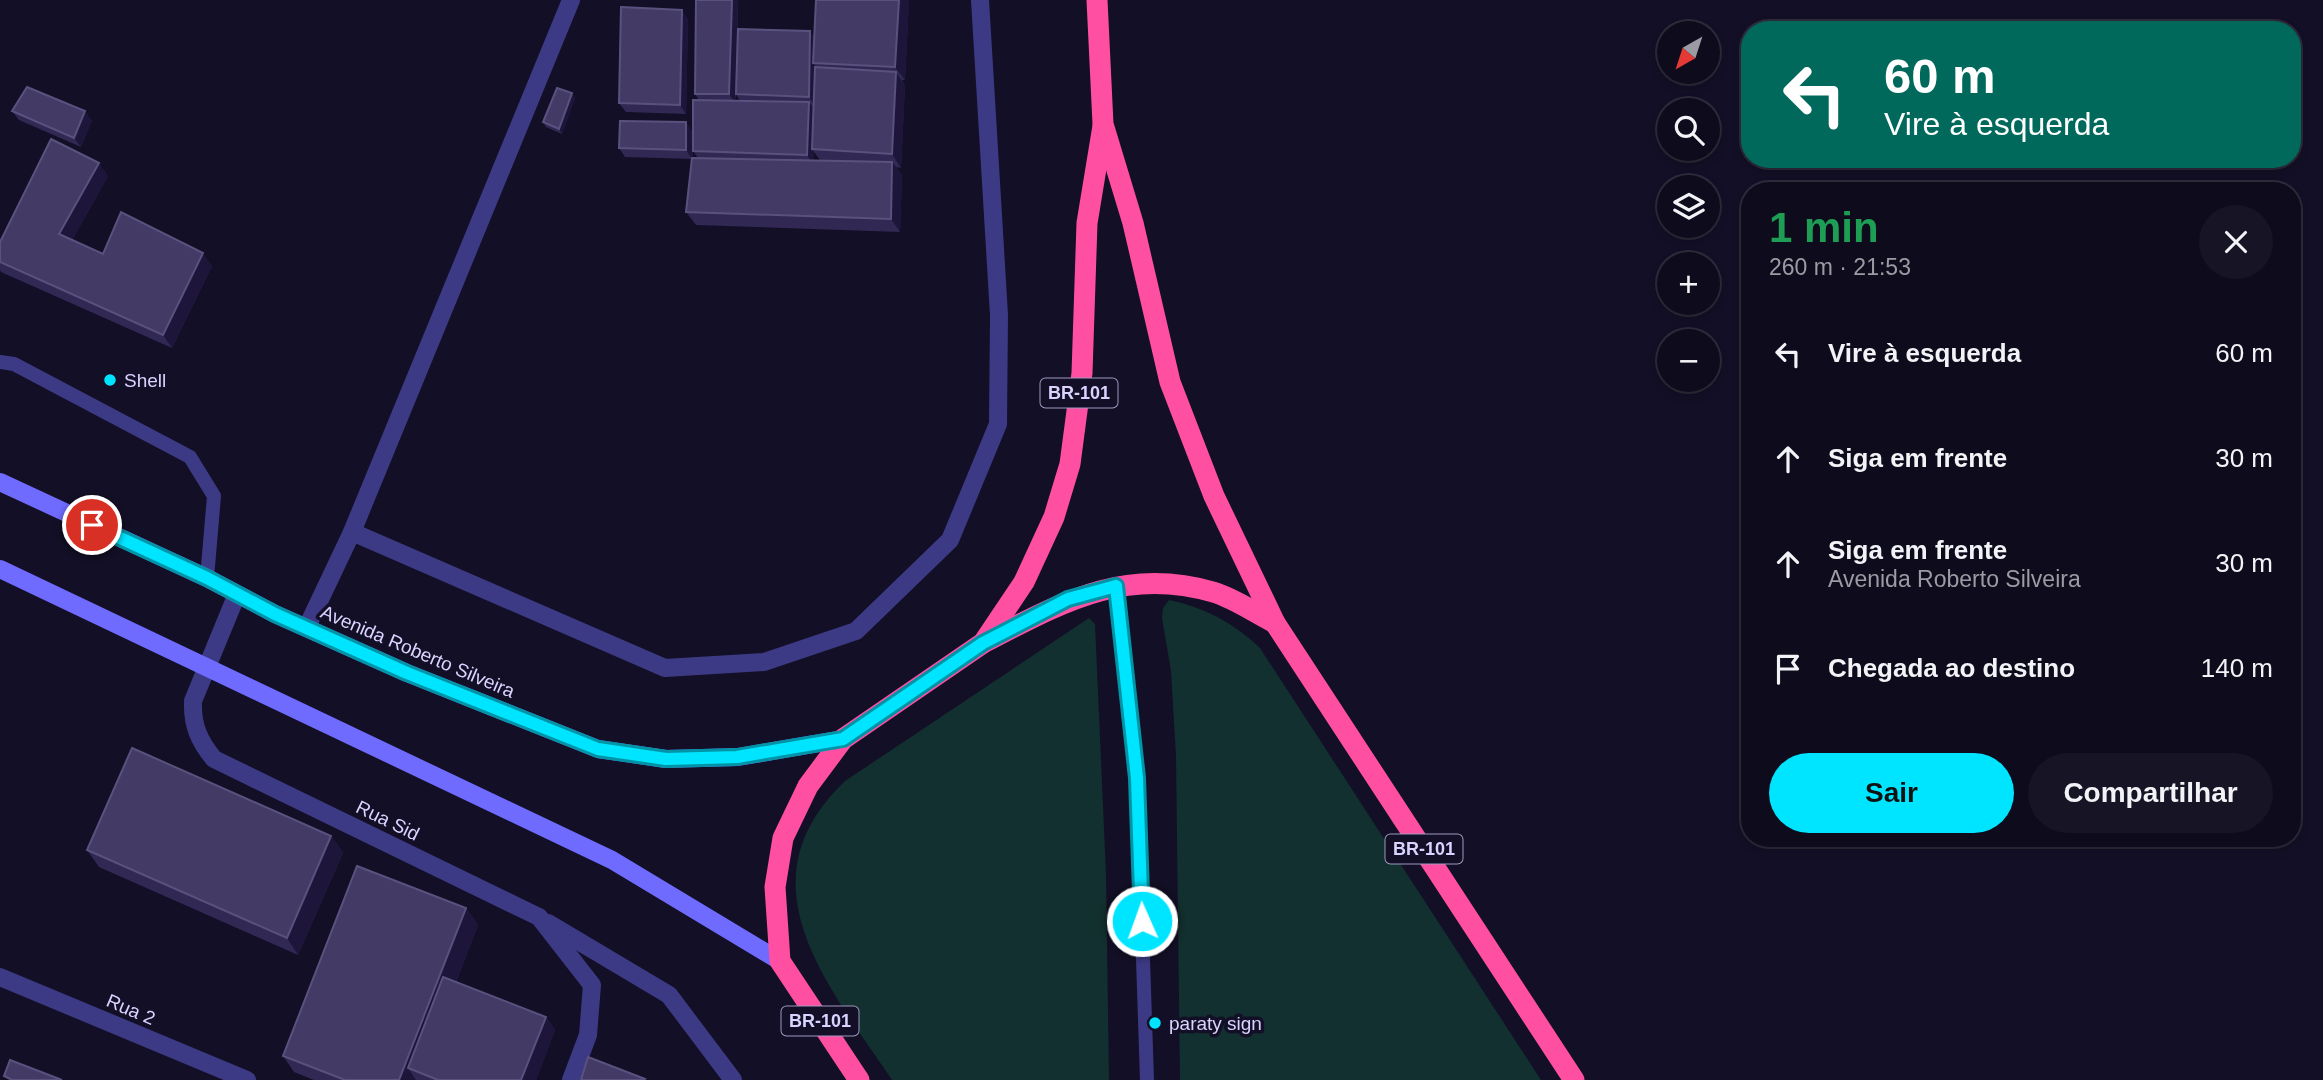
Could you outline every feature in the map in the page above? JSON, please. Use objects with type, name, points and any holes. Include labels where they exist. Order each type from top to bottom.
[{"type":"highway","name":"BR-101","points":[[859,1080],[780,961],[775,887],[783,838],[808,786],[843,739],[983,643],[1024,582],[1054,517],[1070,464],[1082,373],[1087,223],[1103,124],[1097,0]]},
{"type":"highway","name":"BR-101","points":[[1103,124],[1133,223],[1170,382],[1214,496],[1275,623],[1575,1079]]},
{"type":"highway","points":[[983,643],[1068,599],[1116,586],[1167,582],[1215,592],[1275,623]]},
{"type":"street","points":[[307,626],[352,532],[571,0]]},
{"type":"street","points":[[352,532],[665,668],[764,662],[856,631],[950,540],[998,424],[999,315],[980,0]]},
{"type":"street","name":"Avenida Roberto Silveira","points":[[0,482],[407,673],[598,749],[666,759],[737,757],[843,739]]},
{"type":"street","points":[[0,569],[612,860],[780,961]]},
{"type":"street","name":"Rua Sid","points":[[237,594],[192,701],[192,719],[201,744],[214,759],[539,917],[592,985],[588,1035],[570,1080]]},
{"type":"street","points":[[539,917],[669,995],[733,1080]]},
{"type":"street","name":"Rua 2","points":[[0,977],[247,1080]]},
{"type":"lane","points":[[0,362],[14,364],[190,457],[214,496],[207,578]]},
{"type":"lane","points":[[1116,586],[1137,778],[1147,1080]]},
{"type":"green space","points":[[1169,600],[1218,617],[1260,648],[1541,1080],[1180,1080],[1176,756],[1171,671],[1162,618],[1163,608]]},
{"type":"green space","points":[[1089,618],[1095,624],[1106,874],[1109,1080],[892,1080],[843,1008],[821,971],[805,934],[796,896],[798,858],[814,819],[845,781]]},
{"type":"building","points":[[696,0],[732,0],[729,94],[695,94]]},
{"type":"building","points":[[816,0],[899,0],[895,67],[813,63]]},
{"type":"building","points":[[621,7],[682,10],[680,105],[619,103]]},
{"type":"building","points":[[738,29],[810,31],[809,97],[736,94]]},
{"type":"building","points":[[815,67],[896,72],[892,154],[812,149]]},
{"type":"building","points":[[27,87],[85,111],[74,138],[12,111]]},
{"type":"building","points":[[557,88],[572,93],[559,129],[543,122]]},
{"type":"building","points":[[693,100],[809,102],[807,155],[693,151]]},
{"type":"building","points":[[620,121],[686,122],[686,150],[619,148]]},
{"type":"building","points":[[51,139],[99,163],[59,234],[103,254],[121,212],[203,253],[163,335],[0,262],[0,242]]},
{"type":"building","points":[[692,158],[892,162],[891,219],[686,212]]},
{"type":"building","points":[[132,748],[331,836],[287,938],[87,850]]},
{"type":"building","points":[[357,866],[466,908],[399,1080],[345,1080],[283,1056]]},
{"type":"building","points":[[443,977],[546,1017],[521,1080],[438,1080],[408,1068]]},
{"type":"building","points":[[588,1057],[645,1079],[581,1080]]},
{"type":"building","points":[[10,1060],[62,1080],[12,1080],[4,1076]]},
{"type":"place","name":"Shell","points":[[110,380]]},
{"type":"place","name":"paraty sign","points":[[1155,1023]]},
{"type":"route","points":[[92,525],[207,578],[275,614],[307,626],[407,673],[598,749],[666,759],[737,757],[843,739],[983,643],[1068,599],[1116,586],[1137,778],[1142,921]]}]
